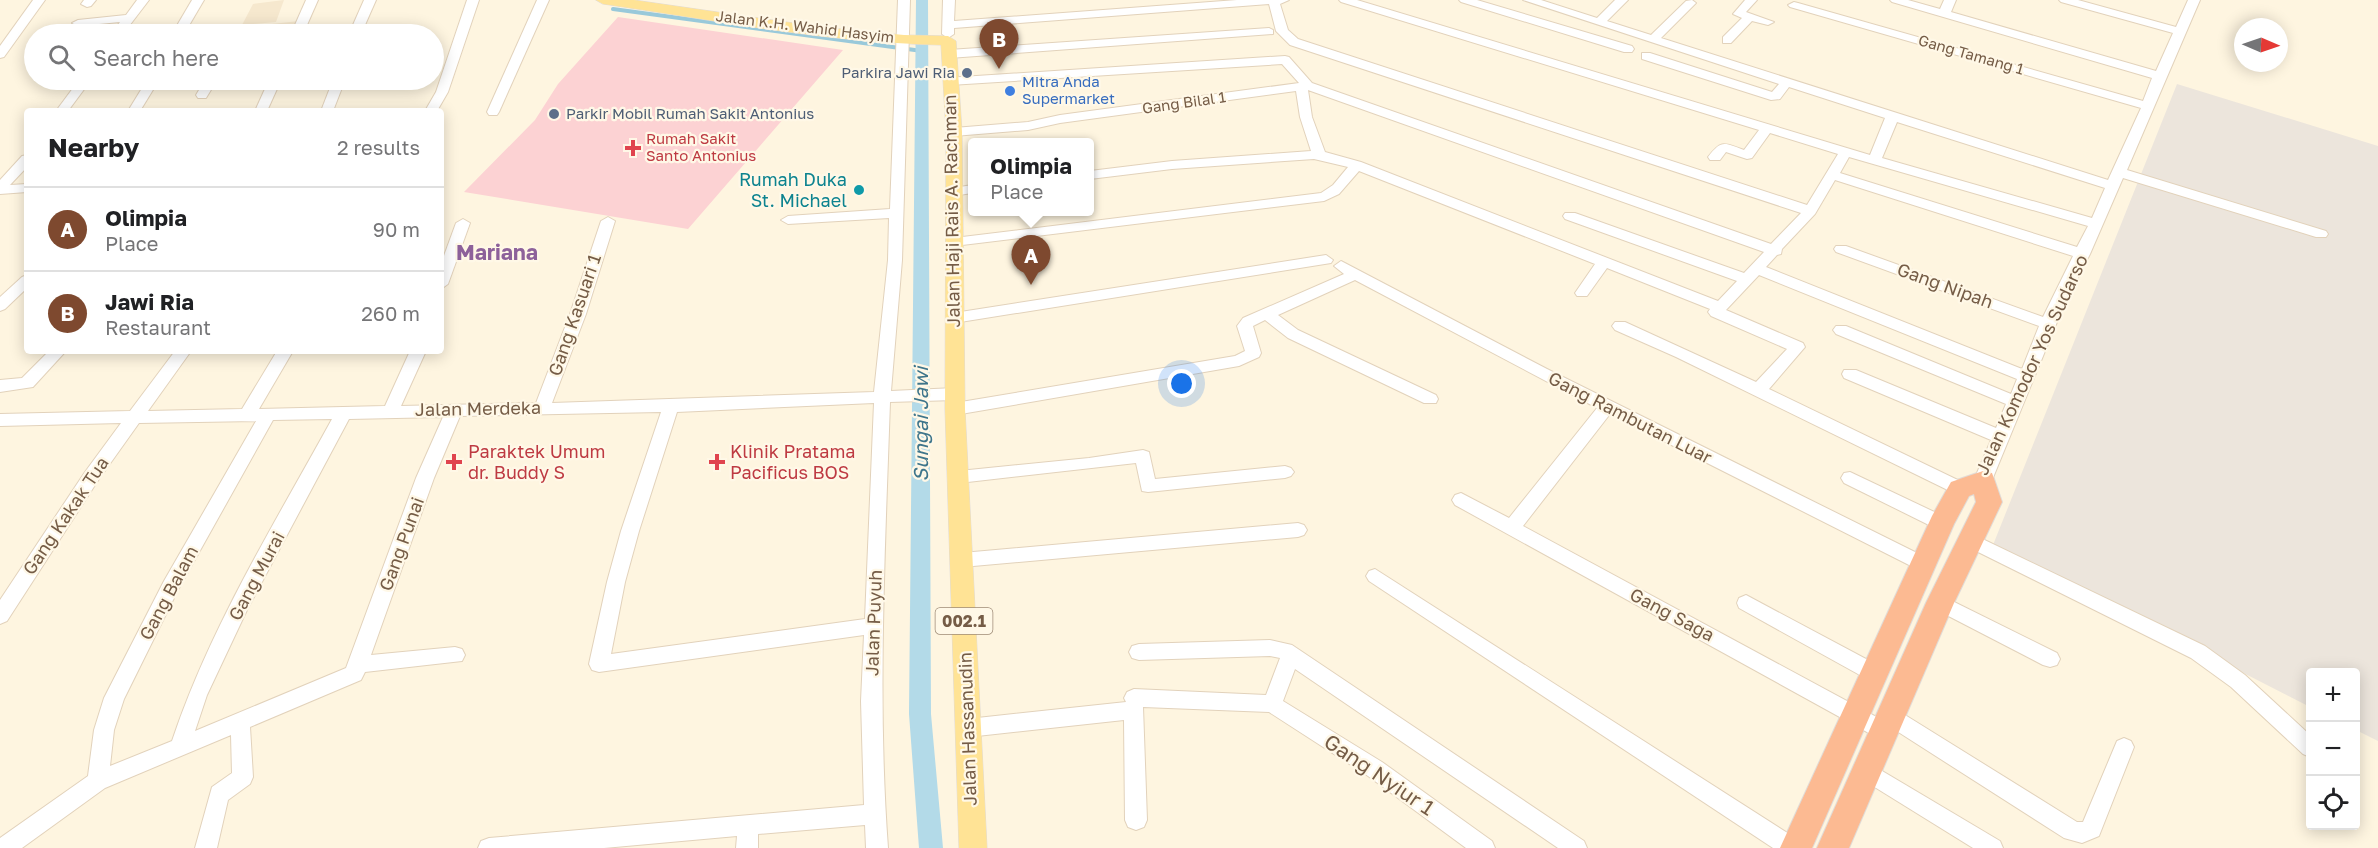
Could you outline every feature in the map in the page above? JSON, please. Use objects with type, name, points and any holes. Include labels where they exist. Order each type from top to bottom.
[{"type":"highway","name":"Jalan Komodor Yos Sudarso","points":[[1796,848],[1855,715],[1870,671],[1941,523],[1971,484]]},
{"type":"highway","points":[[1833,848],[1940,603],[1989,502],[1971,484]]},
{"type":"main road","name":"Jalan K.H. Wahid Hasyim","points":[[603,0],[661,4],[905,44],[946,40]]},
{"type":"main road","name":"Jalan Haji Rais A. Rachman","points":[[946,40],[954,132],[954,318],[948,399]]},
{"type":"main road","name":"Jalan Hassanudin","points":[[948,399],[959,477],[973,848]]},
{"type":"street","points":[[0,54],[39,0]]},
{"type":"street","points":[[124,24],[143,0]]},
{"type":"street","points":[[184,24],[198,0]]},
{"type":"street","points":[[301,24],[312,0]]},
{"type":"street","points":[[359,24],[370,0]]},
{"type":"street","points":[[444,86],[473,0]]},
{"type":"street","points":[[493,112],[543,0]]},
{"type":"street","name":"Jalan Puyuh","points":[[877,848],[870,732],[895,260],[905,44],[904,0]]},
{"type":"street","points":[[946,40],[949,0]]},
{"type":"street","points":[[1345,0],[1846,152],[2097,224]]},
{"type":"street","points":[[1465,0],[1628,49]]},
{"type":"street","points":[[1529,0],[1893,116],[2321,234]]},
{"type":"street","points":[[1599,22],[1622,0]]},
{"type":"street","points":[[1751,0],[1739,13],[1768,22]]},
{"type":"street","points":[[1896,0],[2160,76]]},
{"type":"street","points":[[1944,14],[1950,0]]},
{"type":"street","points":[[2065,0],[2179,31]]},
{"type":"street","name":"Jalan Komodor Yos Sudarso","points":[[1971,484],[2001,437],[2048,324],[2097,224],[2193,0]]},
{"type":"street","points":[[946,40],[1181,6],[1278,1],[1282,31],[1294,42],[1810,212]]},
{"type":"street","points":[[1654,39],[1690,3]]},
{"type":"street","name":"Gang Tamang 1","points":[[1794,4],[2148,106]]},
{"type":"street","points":[[78,23],[128,18]]},
{"type":"street","points":[[1726,40],[1750,18]]},
{"type":"street","points":[[946,40],[1269,32]]},
{"type":"street","points":[[1646,56],[1771,96],[1776,96],[1787,81]]},
{"type":"street","points":[[950,81],[1282,59],[1287,61],[1304,87],[1306,117],[1319,155]]},
{"type":"street","points":[[1304,87],[1776,250]]},
{"type":"street","name":"Gang Bilal 1","points":[[954,132],[1028,126],[1060,119],[1304,87]]},
{"type":"street","points":[[64,108],[78,90]]},
{"type":"street","points":[[136,108],[147,90]]},
{"type":"street","points":[[202,95],[205,90]]},
{"type":"street","points":[[262,108],[270,90]]},
{"type":"street","points":[[328,108],[335,90]]},
{"type":"street","points":[[433,108],[443,90]]},
{"type":"street","points":[[1875,160],[1893,116]]},
{"type":"street","points":[[1715,156],[1723,147],[1747,155],[1767,128]]},
{"type":"street","points":[[1758,390],[1797,347],[1716,312],[1810,212],[1846,152]]},
{"type":"street","points":[[1094,174],[1172,165],[1319,155],[1356,165],[1602,266],[1719,307]]},
{"type":"street","points":[[954,242],[1324,197],[1330,195],[1356,165]]},
{"type":"street","points":[[0,172],[20,171]]},
{"type":"street","points":[[0,189],[20,171]]},
{"type":"street","points":[[1832,175],[2083,254]]},
{"type":"street","points":[[0,189],[24,188]]},
{"type":"street","points":[[953,192],[968,190]]},
{"type":"street","points":[[789,220],[897,213]]},
{"type":"street","points":[[1570,216],[1752,274],[2027,377]]},
{"type":"street","name":"Gang Kasuari 1","points":[[542,408],[578,314],[608,220]]},
{"type":"street","points":[[444,276],[463,223]]},
{"type":"street","name":"Gang Nipah","points":[[1841,249],[2048,324]]},
{"type":"street","points":[[954,318],[1326,260]]},
{"type":"street","points":[[1582,293],[1602,266]]},
{"type":"street","name":"Gang Rambutan Luar","points":[[1266,313],[1348,270],[1607,406],[1923,564]]},
{"type":"street","points":[[0,306],[24,283]]},
{"type":"street","points":[[1266,313],[1293,334],[1430,399]]},
{"type":"street","name":"Jalan Merdeka","points":[[0,420],[671,406],[887,397],[948,399],[1057,390],[1239,361],[1251,356],[1254,352],[1246,324],[1266,313]]},
{"type":"street","points":[[1620,326],[1971,484]]},
{"type":"street","points":[[1841,330],[2016,402]]},
{"type":"street","points":[[0,386],[27,383],[55,354]]},
{"type":"street","name":"Gang Kakak Tua","points":[[0,616],[91,477],[181,354]]},
{"type":"street","points":[[247,415],[283,354]]},
{"type":"street","points":[[391,411],[417,354]]},
{"type":"street","points":[[1850,374],[2001,437]]},
{"type":"street","points":[[671,406],[625,551],[598,664],[874,626]]},
{"type":"street","points":[[1511,528],[1607,406]]},
{"type":"street","name":"Gang Punai","points":[[354,670],[425,478],[454,410]]},
{"type":"street","name":"Gang Murai","points":[[181,744],[197,696],[239,608],[344,412]]},
{"type":"street","name":"Gang Balam","points":[[98,781],[104,730],[114,698],[171,586],[268,414]]},
{"type":"street","points":[[959,477],[1066,467],[1143,456],[1148,486],[1285,472]]},
{"type":"street","points":[[1850,478],[1941,523]]},
{"type":"street","name":"Gang Saga","points":[[1461,500],[1855,715],[1887,724],[2072,831],[2085,832],[2091,829],[2124,747]]},
{"type":"street","points":[[962,560],[1298,530]]},
{"type":"street","points":[[1970,540],[2198,652],[2238,681],[2306,744]]},
{"type":"street","points":[[1375,576],[1792,848]]},
{"type":"street","points":[[1746,603],[1870,671]]},
{"type":"street","points":[[1940,603],[2050,659]]},
{"type":"street","points":[[1139,652],[1270,648],[1292,655],[1576,848]]},
{"type":"street","points":[[4,848],[98,781],[181,744],[240,721],[354,670],[455,655]]},
{"type":"street","points":[[1134,698],[1272,704],[1292,655]]},
{"type":"street","name":"Gang Nyiur 1","points":[[1272,704],[1375,769],[1484,848]]},
{"type":"street","points":[[968,728],[1134,710],[1136,819]]},
{"type":"street","points":[[206,848],[219,794],[243,777],[240,721]]},
{"type":"street","points":[[1867,771],[1992,848]]},
{"type":"street","points":[[489,848],[875,814]]},
{"type":"street","points":[[747,848],[748,825]]},
{"type":"shaded area","points":[[284,0],[276,22],[243,24],[253,4]]},
{"type":"shaded area","name":"Rumah Sakit Santo Antonius","points":[[618,17],[843,50],[688,229],[464,192],[535,120],[558,84]]},
{"type":"shaded area","points":[[299,21],[298,24],[272,24]]},
{"type":"shaded area","points":[[2177,84],[2378,146],[2378,741],[2360,732],[2360,668],[2306,668],[2306,705],[1993,545]]},
{"type":"waterway","name":"Sungai Jawi","points":[[922,0],[920,714],[931,848]]},
{"type":"waterway","points":[[613,9],[922,51]]},
{"type":"place","name":"Jawi Ria","points":[[999,69]]},
{"type":"place","name":"Parkira Jawi Ria","points":[[967,73]]},
{"type":"place","name":"Mitra Anda Supermarket","points":[[1010,91]]},
{"type":"place","name":"Parkir Mobil Rumah Sakit Antonius","points":[[554,114]]},
{"type":"place","name":"Rumah Sakit Santo Antonius","points":[[633,148]]},
{"type":"place","name":"Rumah Duka St. Michael","points":[[859,190]]},
{"type":"place","name":"Olimpia","points":[[1031,285]]},
{"type":"place","name":"Paraktek Umum dr. Buddy S","points":[[454,462]]},
{"type":"place","name":"Klinik Pratama Pacificus BOS","points":[[717,462]]},
{"type":"district","name":"Mariana","points":[[497,253]]}]
